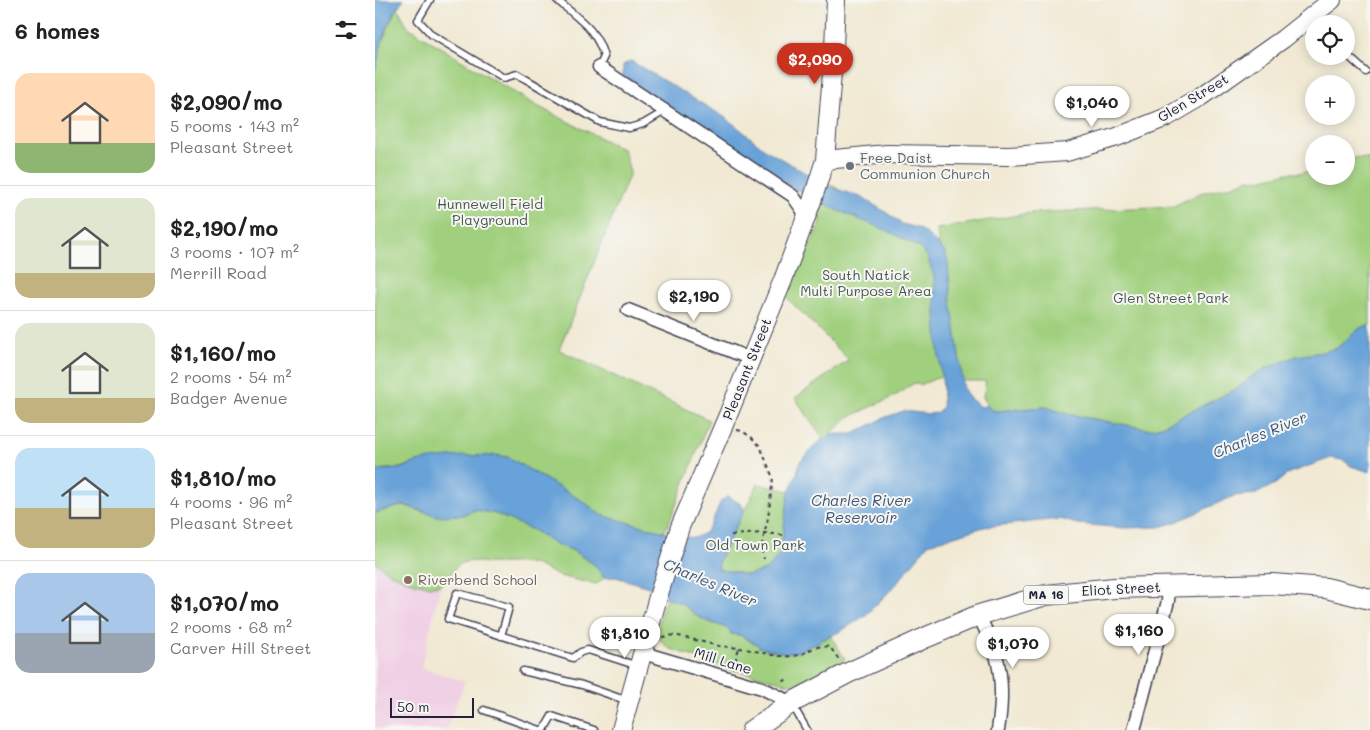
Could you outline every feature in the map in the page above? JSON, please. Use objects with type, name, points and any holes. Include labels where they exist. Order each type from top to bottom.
[{"type":"main road","name":"Pleasant Street","points":[[621,730],[658,597],[680,527],[783,280],[823,167],[834,57],[836,0]]},
{"type":"main road","name":"Glen Street","points":[[823,167],[887,154],[1009,156],[1067,152],[1109,140],[1167,117],[1201,97],[1313,18],[1331,0]]},
{"type":"main road","name":"Eliot Street","points":[[751,730],[791,703],[848,673],[979,615],[1046,595],[1114,588],[1291,584],[1343,591],[1370,598]]},
{"type":"street","points":[[599,67],[809,208]]},
{"type":"street","points":[[627,310],[751,359]]},
{"type":"street","points":[[1134,730],[1167,602],[1169,587]]},
{"type":"street","points":[[979,615],[996,654],[999,671],[1001,706],[998,730]]},
{"type":"street","name":"Mill Lane","points":[[642,660],[731,679],[762,688],[791,703]]},
{"type":"lane","points":[[430,0],[418,20],[432,35],[504,78],[517,74],[600,122],[629,128],[643,124],[666,111]]},
{"type":"lane","points":[[557,0],[586,25],[601,43],[605,57],[599,67]]},
{"type":"lane","points":[[1355,63],[1365,72]]},
{"type":"lane","points":[[501,636],[509,608],[457,593],[448,619],[501,636],[573,658],[581,652],[588,650],[642,660]]},
{"type":"lane","points":[[523,671],[581,685],[629,701]]},
{"type":"lane","points":[[791,703],[807,730]]},
{"type":"lane","points":[[484,710],[540,730]]},
{"type":"lane","points":[[544,730],[552,716],[594,730]]},
{"type":"path","points":[[735,430],[742,431],[760,446],[773,478],[769,518],[761,548],[763,559]]},
{"type":"path","points":[[731,535],[764,533],[784,535]]},
{"type":"path","points":[[647,635],[663,638],[675,635],[719,646],[784,656],[802,654],[819,646],[830,647]]},
{"type":"path","points":[[731,679],[739,648]]},
{"type":"path","points":[[783,682],[787,679]]},
{"type":"shaded area","name":"Riverbend School","points":[[375,513],[452,535],[421,668],[465,681],[446,730],[375,728]]},
{"type":"green space","name":"Hunnewell Field Playground","points":[[397,7],[408,27],[537,106],[624,150],[630,173],[559,350],[709,420],[664,532],[601,515],[584,502],[508,457],[496,455],[417,462],[400,468],[375,471],[375,72],[381,44]]},
{"type":"green space","name":"Glen Street Park","points":[[1355,158],[1370,159],[1370,325],[1360,328],[1337,348],[1297,356],[1267,368],[1251,377],[1238,388],[1162,426],[1148,429],[1067,414],[1046,407],[996,411],[990,409],[983,397],[986,381],[967,381],[944,375],[920,385],[914,383],[895,396],[849,417],[824,440],[795,398],[849,360],[785,296],[821,222],[815,175],[939,249],[937,229],[1031,213],[1174,206],[1200,193],[1231,186],[1248,179],[1259,180],[1288,173],[1305,172],[1305,185],[1355,185]]},
{"type":"green space","name":"Old Town Park","points":[[758,484],[789,491],[780,554],[766,570],[748,575],[719,570],[718,562]]},
{"type":"green space","points":[[404,505],[423,512],[462,515],[475,510],[508,518],[535,531],[555,544],[572,550],[595,565],[604,578],[597,584],[559,576],[532,564],[472,561],[459,565],[444,582],[436,586],[404,579],[389,572],[375,562],[375,513]]},
{"type":"green space","points":[[666,597],[681,603],[697,616],[707,621],[730,629],[731,634],[742,636],[756,644],[779,652],[787,653],[802,650],[831,636],[845,659],[798,683],[790,684],[727,668],[671,649],[664,645],[658,633],[658,626]]},
{"type":"water","points":[[375,0],[404,0],[388,24],[375,72]]},
{"type":"water","name":"Charles River Reservoir","points":[[631,61],[726,118],[766,150],[830,187],[861,197],[902,224],[918,228],[930,237],[945,252],[948,262],[951,300],[964,389],[969,398],[981,407],[988,405],[990,409],[996,411],[1046,407],[1067,414],[1148,429],[1162,426],[1238,388],[1251,377],[1267,368],[1297,356],[1337,348],[1360,328],[1370,325],[1370,472],[1351,466],[1343,460],[1331,458],[1289,473],[1275,484],[1256,494],[1234,496],[1176,522],[1159,527],[1125,528],[1077,524],[1060,519],[984,527],[928,544],[895,586],[866,615],[841,631],[797,652],[784,653],[758,647],[759,645],[743,636],[731,634],[729,629],[697,616],[681,603],[666,597],[652,588],[616,577],[604,578],[595,565],[572,550],[555,544],[535,531],[496,514],[475,510],[462,515],[437,516],[404,505],[375,513],[375,471],[402,468],[416,462],[437,458],[508,457],[584,502],[601,515],[694,538],[705,533],[721,501],[728,496],[742,505],[744,510],[718,562],[719,570],[748,575],[766,570],[780,554],[789,491],[800,461],[820,441],[832,434],[853,434],[886,417],[904,411],[929,414],[937,413],[942,408],[943,387],[938,349],[934,277],[927,256],[920,248],[886,230],[839,211],[766,174],[623,76],[623,65]]},
{"type":"place","name":"Free Daist Communion Church","points":[[850,166]]},
{"type":"place","name":"Riverbend School","points":[[408,580]]},
{"type":"park label","name":"South Natick Multi Purpose Area","points":[[866,284]]},
{"type":"water label","name":"Charles River","points":[[1260,435]]},
{"type":"water label","name":"Charles River","points":[[710,583]]}]
